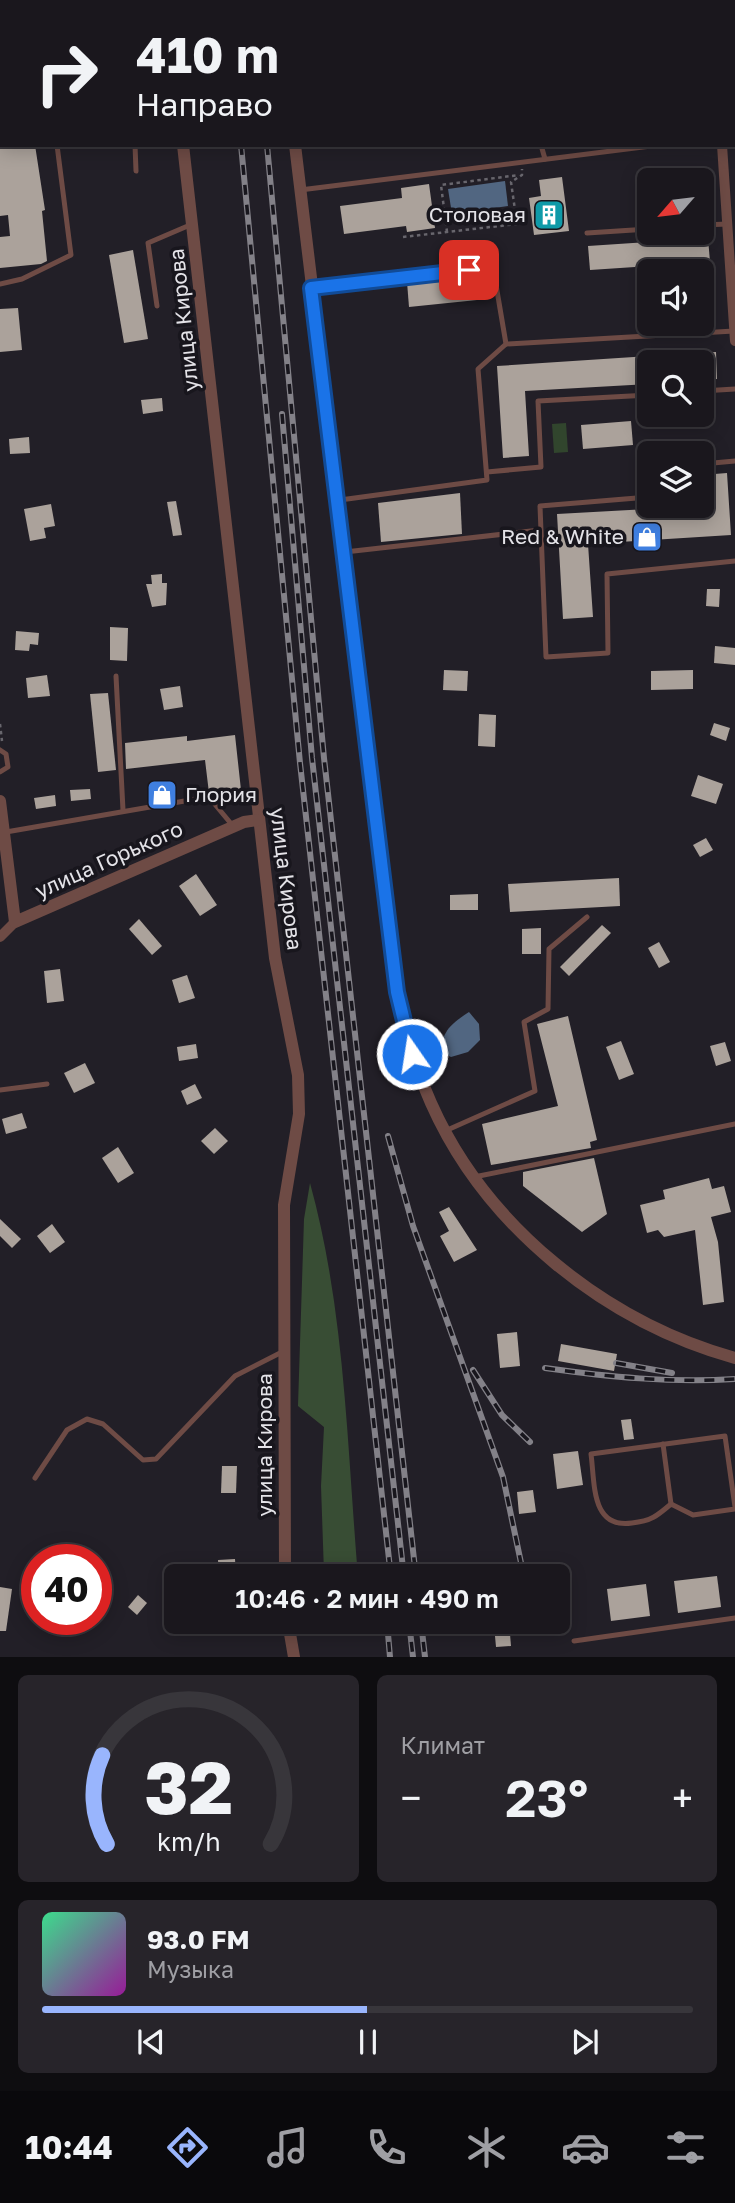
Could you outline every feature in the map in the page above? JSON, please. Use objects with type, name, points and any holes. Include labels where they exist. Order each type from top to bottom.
[{"type":"street","name":"улица Кирова","points":[[183,147],[275,958],[298,1075],[299,1114],[284,1205],[285,1564]]},
{"type":"street","points":[[295,147],[397,992],[412,1054],[445,1131],[473,1177],[545,1256],[625,1314],[735,1357]]},
{"type":"street","points":[[722,147],[731,209],[728,223],[735,341]]},
{"type":"street","name":"улица Горького","points":[[0,801],[15,922]]},
{"type":"street","name":"улица Горького","points":[[0,937],[15,922],[233,826],[258,820]]},
{"type":"street","points":[[290,1634],[293,1657]]},
{"type":"lane","points":[[0,284],[22,279],[71,255],[57,147]]},
{"type":"lane","points":[[135,147],[136,171]]},
{"type":"lane","points":[[542,147],[545,159]]},
{"type":"lane","points":[[300,190],[643,147]]},
{"type":"lane","points":[[714,224],[728,223]]},
{"type":"lane","points":[[157,306],[148,243],[193,224]]},
{"type":"lane","points":[[587,233],[637,230]]},
{"type":"lane","points":[[311,288],[493,267],[506,344]]},
{"type":"lane","points":[[337,501],[487,480],[478,369],[506,344],[734,331]]},
{"type":"lane","points":[[714,390],[735,389]]},
{"type":"lane","points":[[487,472],[541,467],[538,401],[637,396]]},
{"type":"lane","points":[[714,463],[735,461]]},
{"type":"lane","points":[[637,498],[540,506],[546,657],[608,653],[607,574],[735,561]]},
{"type":"lane","points":[[343,552],[540,530]]},
{"type":"lane","points":[[116,676],[123,810]]},
{"type":"lane","points":[[0,772],[8,767],[6,754],[2,751]]},
{"type":"lane","points":[[5,832],[196,799],[213,802],[233,826]]},
{"type":"lane","points":[[445,1131],[535,1091],[524,1022],[548,1009],[549,949],[587,917]]},
{"type":"lane","points":[[0,1090],[47,1084]]},
{"type":"lane","points":[[473,1177],[735,1124]]},
{"type":"lane","points":[[35,1478],[66,1430],[87,1419],[103,1424],[143,1460],[156,1459],[236,1376],[284,1351]]},
{"type":"lane","points":[[725,1436],[735,1508],[693,1515],[671,1504],[653,1520],[623,1524],[610,1521],[598,1506],[591,1454],[725,1436]]},
{"type":"lane","points":[[663,1444],[671,1504]]},
{"type":"lane","points":[[573,1641],[735,1618]]},
{"type":"path","points":[[521,162],[522,175]]},
{"type":"path","points":[[447,232],[441,185],[522,175]]},
{"type":"path","points":[[403,237],[517,224],[512,182],[522,175]]},
{"type":"path","points":[[0,724],[2,751]]},
{"type":"green space","points":[[566,423],[568,452],[554,453],[552,424]]},
{"type":"green space","points":[[310,1183],[322,1231],[338,1329],[357,1564],[324,1564],[321,1486],[324,1427],[298,1406],[304,1219]]},
{"type":"water","points":[[505,181],[508,206],[452,214],[448,189]]},
{"type":"water","points":[[469,1012],[479,1024],[480,1040],[468,1052],[451,1057],[440,1052],[443,1038],[449,1028]]},
{"type":"building","points":[[0,147],[35,147],[45,210],[42,211],[47,261],[0,268],[0,237],[10,236],[8,215],[0,216]]},
{"type":"building","name":"Столовая","points":[[562,177],[569,231],[534,235],[529,198],[541,196],[539,180]]},
{"type":"building","points":[[429,184],[435,228],[407,232],[406,226],[344,234],[340,206],[402,198],[401,188]]},
{"type":"building","points":[[637,243],[637,245],[709,245],[710,259],[637,259],[637,267],[590,270],[588,246]]},
{"type":"building","points":[[133,250],[148,339],[124,343],[109,255]]},
{"type":"building","points":[[475,274],[477,300],[409,307],[407,282]]},
{"type":"building","points":[[18,308],[22,350],[0,352],[0,309]]},
{"type":"building","points":[[714,352],[717,379],[714,379]]},
{"type":"building","points":[[637,357],[637,385],[525,391],[529,456],[503,458],[497,366]]},
{"type":"building","points":[[162,398],[163,411],[143,414],[141,400]]},
{"type":"building","points":[[631,421],[633,445],[583,449],[581,425]]},
{"type":"building","points":[[29,437],[30,453],[10,454],[9,439]]},
{"type":"building","points":[[727,473],[731,535],[588,544],[593,617],[563,619],[557,514],[637,510],[637,518],[714,518],[714,474]]},
{"type":"building","points":[[460,493],[462,534],[381,542],[378,503]]},
{"type":"building","points":[[176,501],[182,535],[173,536],[167,502]]},
{"type":"building","points":[[51,504],[55,526],[44,528],[46,538],[30,541],[24,509]]},
{"type":"building","points":[[162,574],[162,583],[167,583],[166,605],[152,607],[146,584],[152,584],[151,575]]},
{"type":"building","points":[[707,589],[720,589],[719,607],[706,606]]},
{"type":"building","points":[[110,627],[128,628],[127,661],[110,660]]},
{"type":"building","points":[[16,631],[39,633],[38,645],[30,644],[29,651],[15,650]]},
{"type":"building","points":[[715,646],[735,648],[735,665],[714,663]]},
{"type":"building","points":[[444,670],[468,671],[467,691],[443,690]]},
{"type":"building","points":[[693,670],[693,689],[651,690],[651,671]]},
{"type":"building","points":[[47,675],[50,696],[28,698],[26,678]]},
{"type":"building","points":[[180,686],[183,707],[164,710],[160,689]]},
{"type":"building","points":[[108,693],[116,770],[98,772],[90,694]]},
{"type":"building","points":[[479,714],[496,715],[495,747],[478,746]]},
{"type":"building","points":[[714,723],[730,728],[726,741],[710,735]]},
{"type":"building","points":[[235,735],[241,790],[209,793],[205,760],[126,769],[125,743],[187,736],[187,741]]},
{"type":"building","points":[[698,775],[723,784],[716,804],[691,796]]},
{"type":"building","points":[[90,789],[91,799],[71,801],[70,790]]},
{"type":"building","points":[[55,795],[56,806],[36,809],[34,798]]},
{"type":"building","points":[[706,838],[713,850],[700,857],[693,845]]},
{"type":"building","points":[[196,874],[217,905],[200,916],[179,886]]},
{"type":"building","points":[[619,878],[620,906],[510,912],[508,884]]},
{"type":"building","points":[[478,894],[478,910],[450,910],[450,895]]},
{"type":"building","points":[[139,919],[162,946],[152,955],[129,929]]},
{"type":"building","points":[[602,925],[611,933],[569,976],[560,967]]},
{"type":"building","points":[[541,928],[541,954],[522,954],[522,929]]},
{"type":"building","points":[[659,942],[670,962],[659,968],[648,948]]},
{"type":"building","points":[[60,969],[64,1001],[47,1003],[44,971]]},
{"type":"building","points":[[187,975],[195,998],[179,1003],[172,980]]},
{"type":"building","points":[[568,1016],[597,1140],[590,1142],[591,1148],[491,1165],[482,1124],[558,1106],[537,1024]]},
{"type":"building","points":[[621,1041],[634,1074],[619,1080],[606,1047]]},
{"type":"building","points":[[725,1042],[731,1061],[716,1066],[710,1046]]},
{"type":"building","points":[[196,1044],[198,1058],[179,1061],[177,1047]]},
{"type":"building","points":[[85,1063],[95,1083],[74,1093],[64,1073]]},
{"type":"building","points":[[195,1084],[202,1098],[187,1105],[181,1091]]},
{"type":"building","points":[[22,1113],[27,1128],[6,1134],[2,1119]]},
{"type":"building","points":[[215,1128],[228,1141],[214,1154],[201,1141]]},
{"type":"building","points":[[118,1147],[134,1173],[118,1183],[102,1158]]},
{"type":"building","points":[[594,1158],[607,1214],[582,1232],[523,1186],[523,1172]]},
{"type":"building","points":[[709,1178],[712,1189],[724,1186],[731,1212],[711,1217],[718,1242],[724,1302],[703,1305],[695,1230],[664,1237],[658,1230],[647,1233],[640,1205],[665,1199],[663,1190]]},
{"type":"building","points":[[449,1207],[477,1250],[454,1262],[440,1236],[449,1231],[439,1212]]},
{"type":"building","points":[[0,1219],[21,1239],[12,1248],[0,1236]]},
{"type":"building","points":[[52,1224],[65,1242],[50,1253],[37,1236]]},
{"type":"building","points":[[517,1332],[520,1366],[500,1368],[497,1334]]},
{"type":"building","points":[[561,1344],[617,1354],[614,1371],[558,1361]]},
{"type":"building","points":[[631,1419],[634,1439],[624,1440],[621,1420]]},
{"type":"building","points":[[578,1451],[583,1485],[557,1489],[553,1454]]},
{"type":"building","points":[[222,1466],[237,1466],[236,1493],[221,1493]]},
{"type":"building","points":[[533,1490],[536,1512],[519,1514],[517,1492]]},
{"type":"building","points":[[235,1559],[235,1564],[218,1564],[218,1560]]},
{"type":"building","points":[[717,1576],[721,1607],[678,1613],[674,1581]]},
{"type":"building","points":[[646,1584],[650,1616],[611,1621],[607,1589]]},
{"type":"building","points":[[0,1587],[12,1589],[6,1631],[0,1631]]},
{"type":"building","points":[[138,1595],[147,1603],[137,1615],[128,1607]]},
{"type":"building","points":[[510,1634],[511,1646],[496,1647],[495,1636]]},
{"type":"railway","points":[[241,147],[300,763],[390,1564]]},
{"type":"railway","points":[[267,147],[324,758],[415,1564]]},
{"type":"railway","points":[[282,414],[312,758],[403,1564]]},
{"type":"railway","points":[[388,1136],[413,1226],[503,1477],[521,1564]]},
{"type":"railway","points":[[616,1363],[672,1373]]},
{"type":"railway","points":[[545,1368],[640,1378],[735,1379]]},
{"type":"railway","points":[[473,1370],[502,1415],[530,1442]]},
{"type":"railway","points":[[388,1634],[390,1657]]},
{"type":"railway","points":[[410,1634],[413,1657]]},
{"type":"railway","points":[[422,1634],[425,1657]]},
{"type":"place","name":"Столовая","points":[[549,215]]},
{"type":"place","name":"Red & White","points":[[647,537]]},
{"type":"place","name":"Глория","points":[[162,795]]},
{"type":"route","points":[[412,1054],[397,992],[311,288],[469,270]]}]
